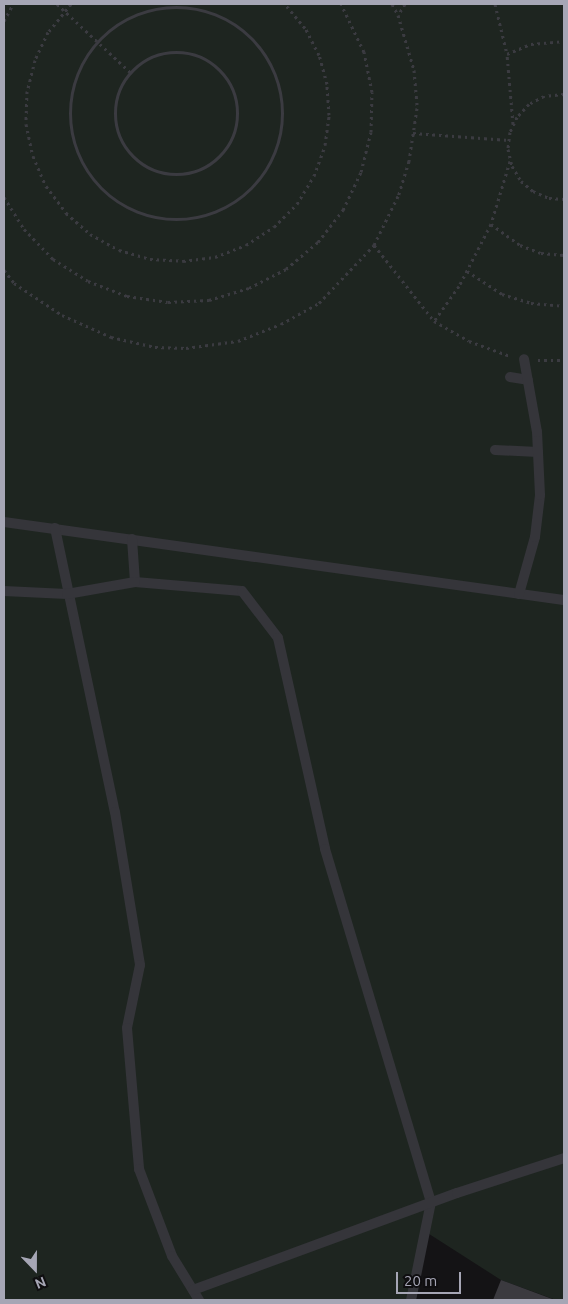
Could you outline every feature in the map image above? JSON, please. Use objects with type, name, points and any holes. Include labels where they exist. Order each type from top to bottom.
[{"type":"lane","points":[[519,594],[535,537],[540,494],[538,452],[524,359]]},
{"type":"lane","points":[[510,377],[528,380]]},
{"type":"lane","points":[[496,450],[538,452]]},
{"type":"lane","points":[[4,522],[564,600]]},
{"type":"lane","points":[[55,528],[67,594],[115,812],[140,964],[127,1028],[139,1169],[172,1256],[199,1300]]},
{"type":"lane","points":[[132,539],[135,582]]},
{"type":"lane","points":[[4,591],[67,594],[135,582],[242,591],[278,638],[326,848],[431,1202],[411,1300]]},
{"type":"lane","points":[[193,1290],[431,1202],[564,1158]]},
{"type":"path","points":[[4,21],[13,4]]},
{"type":"path","points":[[57,4],[130,72]]},
{"type":"path","points":[[71,4],[48,32],[35,60],[27,91],[28,132],[33,156],[46,186],[66,213],[90,234],[127,252],[150,259],[183,262],[215,257],[238,248],[274,227],[297,204],[314,176],[325,145],[329,115],[327,84],[319,55],[305,28],[285,4]]},
{"type":"path","points":[[4,197],[24,229],[53,259],[88,281],[127,296],[168,302],[209,300],[249,288],[286,269],[318,242],[343,210],[361,172],[371,132],[372,92],[364,52],[341,4]]},
{"type":"path","points":[[4,270],[14,283],[62,316],[111,337],[155,347],[186,348],[238,341],[281,324],[319,303],[374,245],[398,196],[409,161],[417,108],[414,70],[398,15],[392,4]]},
{"type":"path","points":[[398,15],[406,4]]},
{"type":"path","points":[[434,321],[467,271],[492,224],[510,159],[509,140],[513,124],[507,54],[494,4]]},
{"type":"path","points":[[187,7],[213,13],[236,25],[256,42],[271,64],[280,89],[283,115],[279,141],[269,164],[254,184],[236,201],[214,212],[190,218],[164,218],[140,213],[118,202],[99,186],[84,166],[74,143],[70,119],[71,94],[79,69],[97,43],[112,28],[135,15],[160,8],[187,7]]},
{"type":"path","points":[[507,54],[532,44],[564,41]]},
{"type":"path","points":[[164,52],[184,52],[204,58],[220,69],[232,85],[237,104],[237,125],[230,144],[216,160],[199,171],[178,175],[158,172],[139,163],[125,148],[116,123],[114,109],[119,89],[130,72],[146,60],[164,52]]},
{"type":"path","points":[[513,124],[528,104],[544,96],[564,94]]},
{"type":"path","points":[[413,133],[509,140]]},
{"type":"path","points":[[510,159],[520,181],[533,192],[550,198],[564,199]]},
{"type":"path","points":[[492,224],[520,245],[541,253],[564,255]]},
{"type":"path","points":[[374,245],[434,321],[498,354],[524,359],[564,360]]},
{"type":"path","points":[[467,271],[502,294],[531,303],[564,306]]},
{"type":"shaded area","points":[[4,4],[564,4],[564,1300],[556,1300],[501,1280],[426,1232],[411,1300],[4,1300]]},
{"type":"building","points":[[501,1280],[555,1300],[493,1300]]}]
